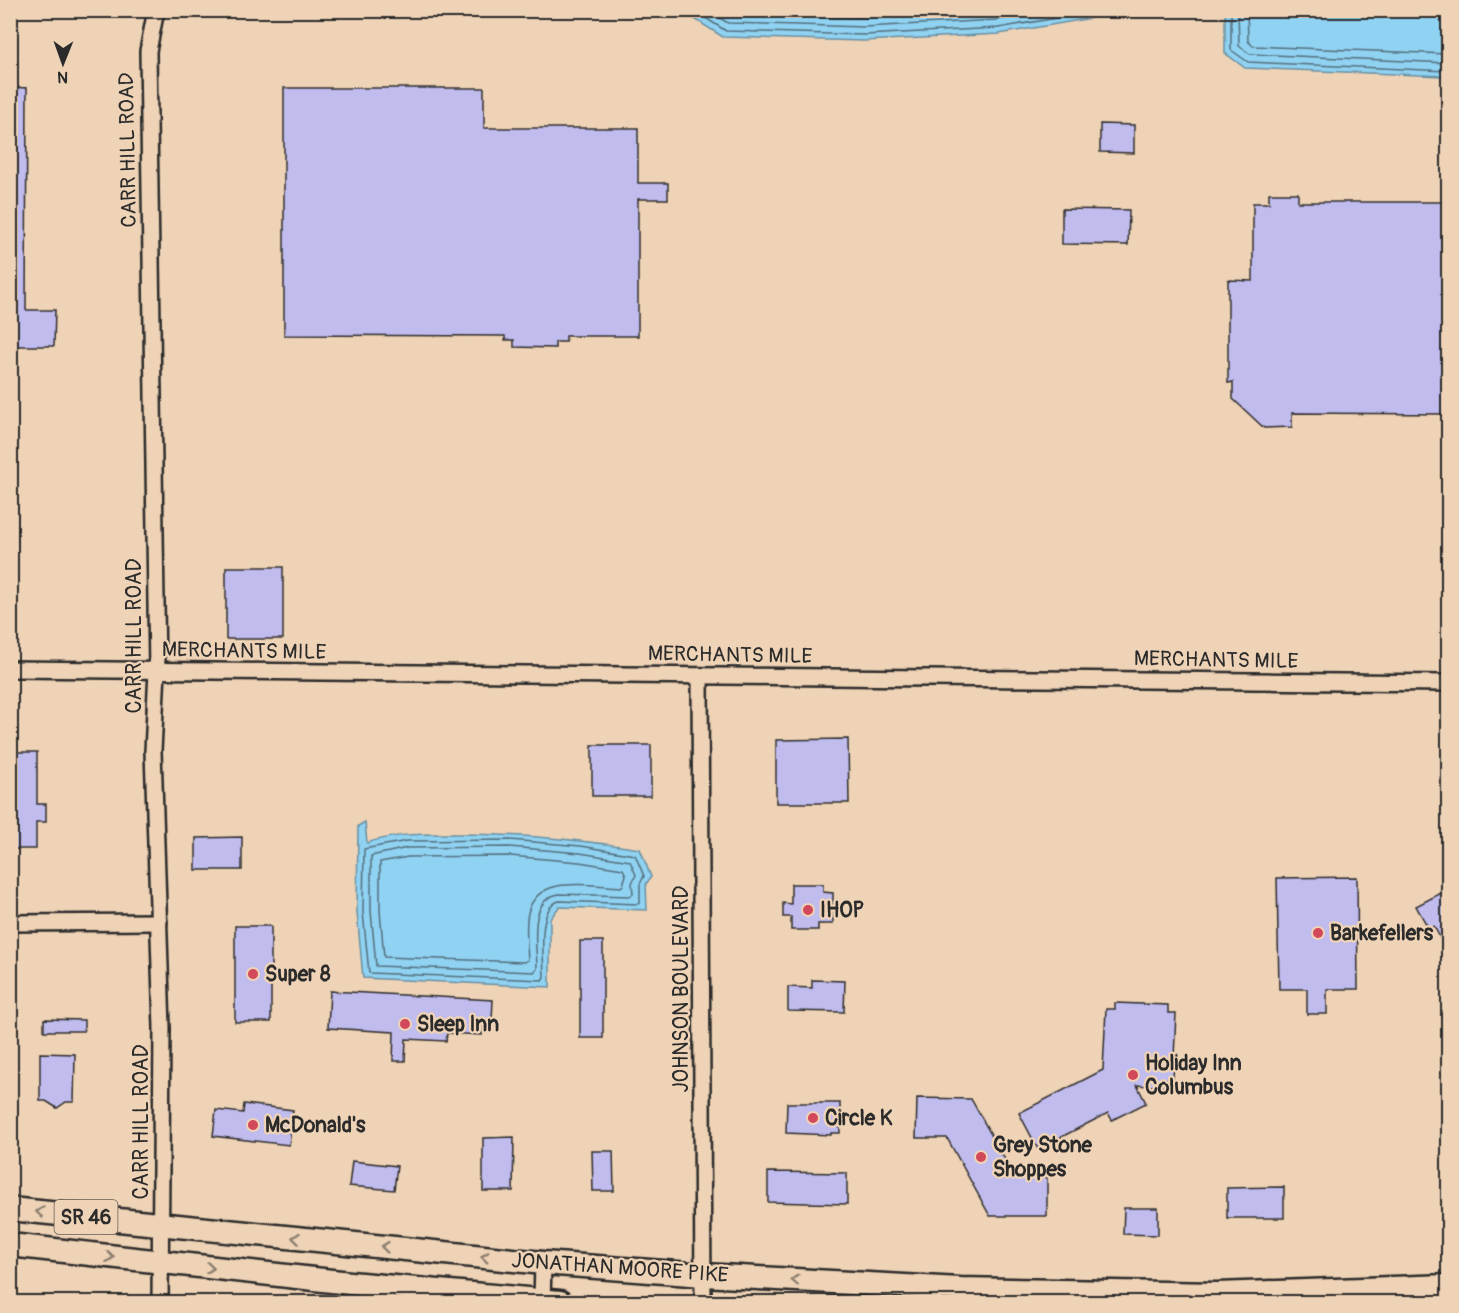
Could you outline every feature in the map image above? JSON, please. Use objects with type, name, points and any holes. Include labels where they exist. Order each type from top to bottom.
[{"type":"highway","name":"JONATHAN MOORE PIKE","points":[[10,1209],[543,1263],[704,1275],[960,1289],[1217,1294],[1449,1286]]},
{"type":"highway","name":"JONATHAN MOORE PIKE","points":[[10,1245],[548,1302]]},
{"type":"street","name":"CARR HILL ROAD","points":[[156,10],[148,51],[157,671],[153,751],[162,1037],[160,1302]]},
{"type":"street","name":"MERCHANTS MILE","points":[[10,669],[1449,683]]},
{"type":"street","name":"JOHNSON BOULEVARD","points":[[700,676],[703,1302]]},
{"type":"street","points":[[10,923],[159,922]]},
{"type":"street","points":[[543,1263],[548,1302]]},
{"type":"water","points":[[682,11],[1132,11],[999,34],[864,41],[723,37]]},
{"type":"water","points":[[1225,11],[1448,11],[1448,78],[1444,76],[1245,68],[1225,53]]},
{"type":"water","points":[[365,822],[367,843],[405,835],[469,834],[543,837],[640,849],[651,877],[646,884],[647,910],[559,907],[550,919],[550,987],[363,978],[357,912],[358,826]]},
{"type":"building","points":[[10,87],[27,88],[26,310],[55,310],[54,346],[10,346]]},
{"type":"building","points":[[284,88],[484,88],[484,128],[638,128],[638,183],[668,183],[668,199],[638,199],[638,336],[566,336],[566,342],[555,342],[555,348],[514,347],[514,340],[505,340],[505,336],[284,335]]},
{"type":"building","points":[[1100,124],[1134,125],[1134,153],[1100,152]]},
{"type":"building","points":[[1269,193],[1298,193],[1298,202],[1449,202],[1449,414],[1292,413],[1292,427],[1264,428],[1233,399],[1233,382],[1228,383],[1228,280],[1253,281],[1253,203],[1269,203]]},
{"type":"building","points":[[1062,209],[1129,210],[1128,245],[1062,244]]},
{"type":"building","points":[[226,567],[283,567],[283,639],[226,639]]},
{"type":"building","points":[[848,739],[849,803],[776,803],[776,740]]},
{"type":"building","points":[[592,745],[651,745],[651,796],[592,796]]},
{"type":"building","points":[[10,752],[37,752],[37,804],[46,804],[46,822],[36,822],[36,849],[10,849]]},
{"type":"building","points":[[242,837],[242,870],[196,870],[196,838]]},
{"type":"building","name":"Barkefellers","points":[[1357,877],[1358,989],[1327,989],[1327,1014],[1307,1014],[1307,989],[1279,989],[1277,878]]},
{"type":"building","name":"IHOP","points":[[791,884],[823,884],[823,892],[833,893],[833,924],[818,924],[818,930],[791,930],[791,917],[783,917],[783,903],[791,904]]},
{"type":"building","points":[[1449,889],[1449,955],[1434,926],[1429,929],[1416,906]]},
{"type":"building","name":"Super 8","points":[[235,926],[271,926],[271,1022],[235,1022]]},
{"type":"building","points":[[580,941],[603,941],[603,1038],[580,1038]]},
{"type":"building","points":[[812,980],[845,981],[844,1012],[788,1011],[788,987],[812,988]]},
{"type":"building","name":"Sleep Inn","points":[[330,991],[493,1000],[492,1020],[482,1019],[482,1035],[447,1033],[446,1041],[406,1039],[405,1061],[393,1061],[394,1032],[328,1028]]},
{"type":"building","name":"Holiday Inn Columbus","points":[[1115,1003],[1168,1005],[1168,1013],[1176,1013],[1173,1080],[1164,1079],[1164,1087],[1137,1085],[1146,1103],[1112,1120],[1108,1113],[1038,1149],[1019,1113],[1103,1070],[1106,1009],[1115,1009]]},
{"type":"building","points":[[44,1019],[84,1020],[84,1031],[44,1031]]},
{"type":"building","points":[[40,1053],[75,1054],[74,1102],[66,1102],[57,1108],[46,1101],[40,1101]]},
{"type":"building","name":"Grey Stone Shoppes","points":[[917,1098],[971,1099],[1015,1177],[1047,1177],[1047,1216],[990,1216],[947,1138],[916,1138]]},
{"type":"building","name":"Circle K","points":[[787,1103],[840,1103],[840,1133],[831,1133],[831,1135],[786,1133]]},
{"type":"building","name":"McDonald's","points":[[244,1104],[293,1110],[289,1145],[213,1136],[216,1110],[243,1113]]},
{"type":"building","points":[[514,1137],[513,1191],[483,1191],[483,1138]]},
{"type":"building","points":[[592,1151],[613,1151],[614,1191],[593,1191]]},
{"type":"building","points":[[352,1161],[397,1166],[394,1190],[349,1186]]},
{"type":"building","name":"Circle K","points":[[768,1172],[847,1173],[847,1204],[768,1202]]},
{"type":"building","points":[[1284,1187],[1284,1218],[1227,1218],[1227,1188]]},
{"type":"building","points":[[1124,1208],[1158,1208],[1158,1235],[1123,1234]]},
{"type":"place","name":"IHOP","points":[[808,910]]},
{"type":"place","name":"Barkefellers","points":[[1318,933]]},
{"type":"place","name":"Super 8","points":[[253,974]]},
{"type":"place","name":"Sleep Inn","points":[[405,1024]]},
{"type":"place","name":"Holiday Inn Columbus","points":[[1133,1075]]},
{"type":"place","name":"Circle K","points":[[813,1118]]},
{"type":"place","name":"McDonald's","points":[[253,1125]]},
{"type":"place","name":"Grey Stone Shoppes","points":[[981,1157]]}]
